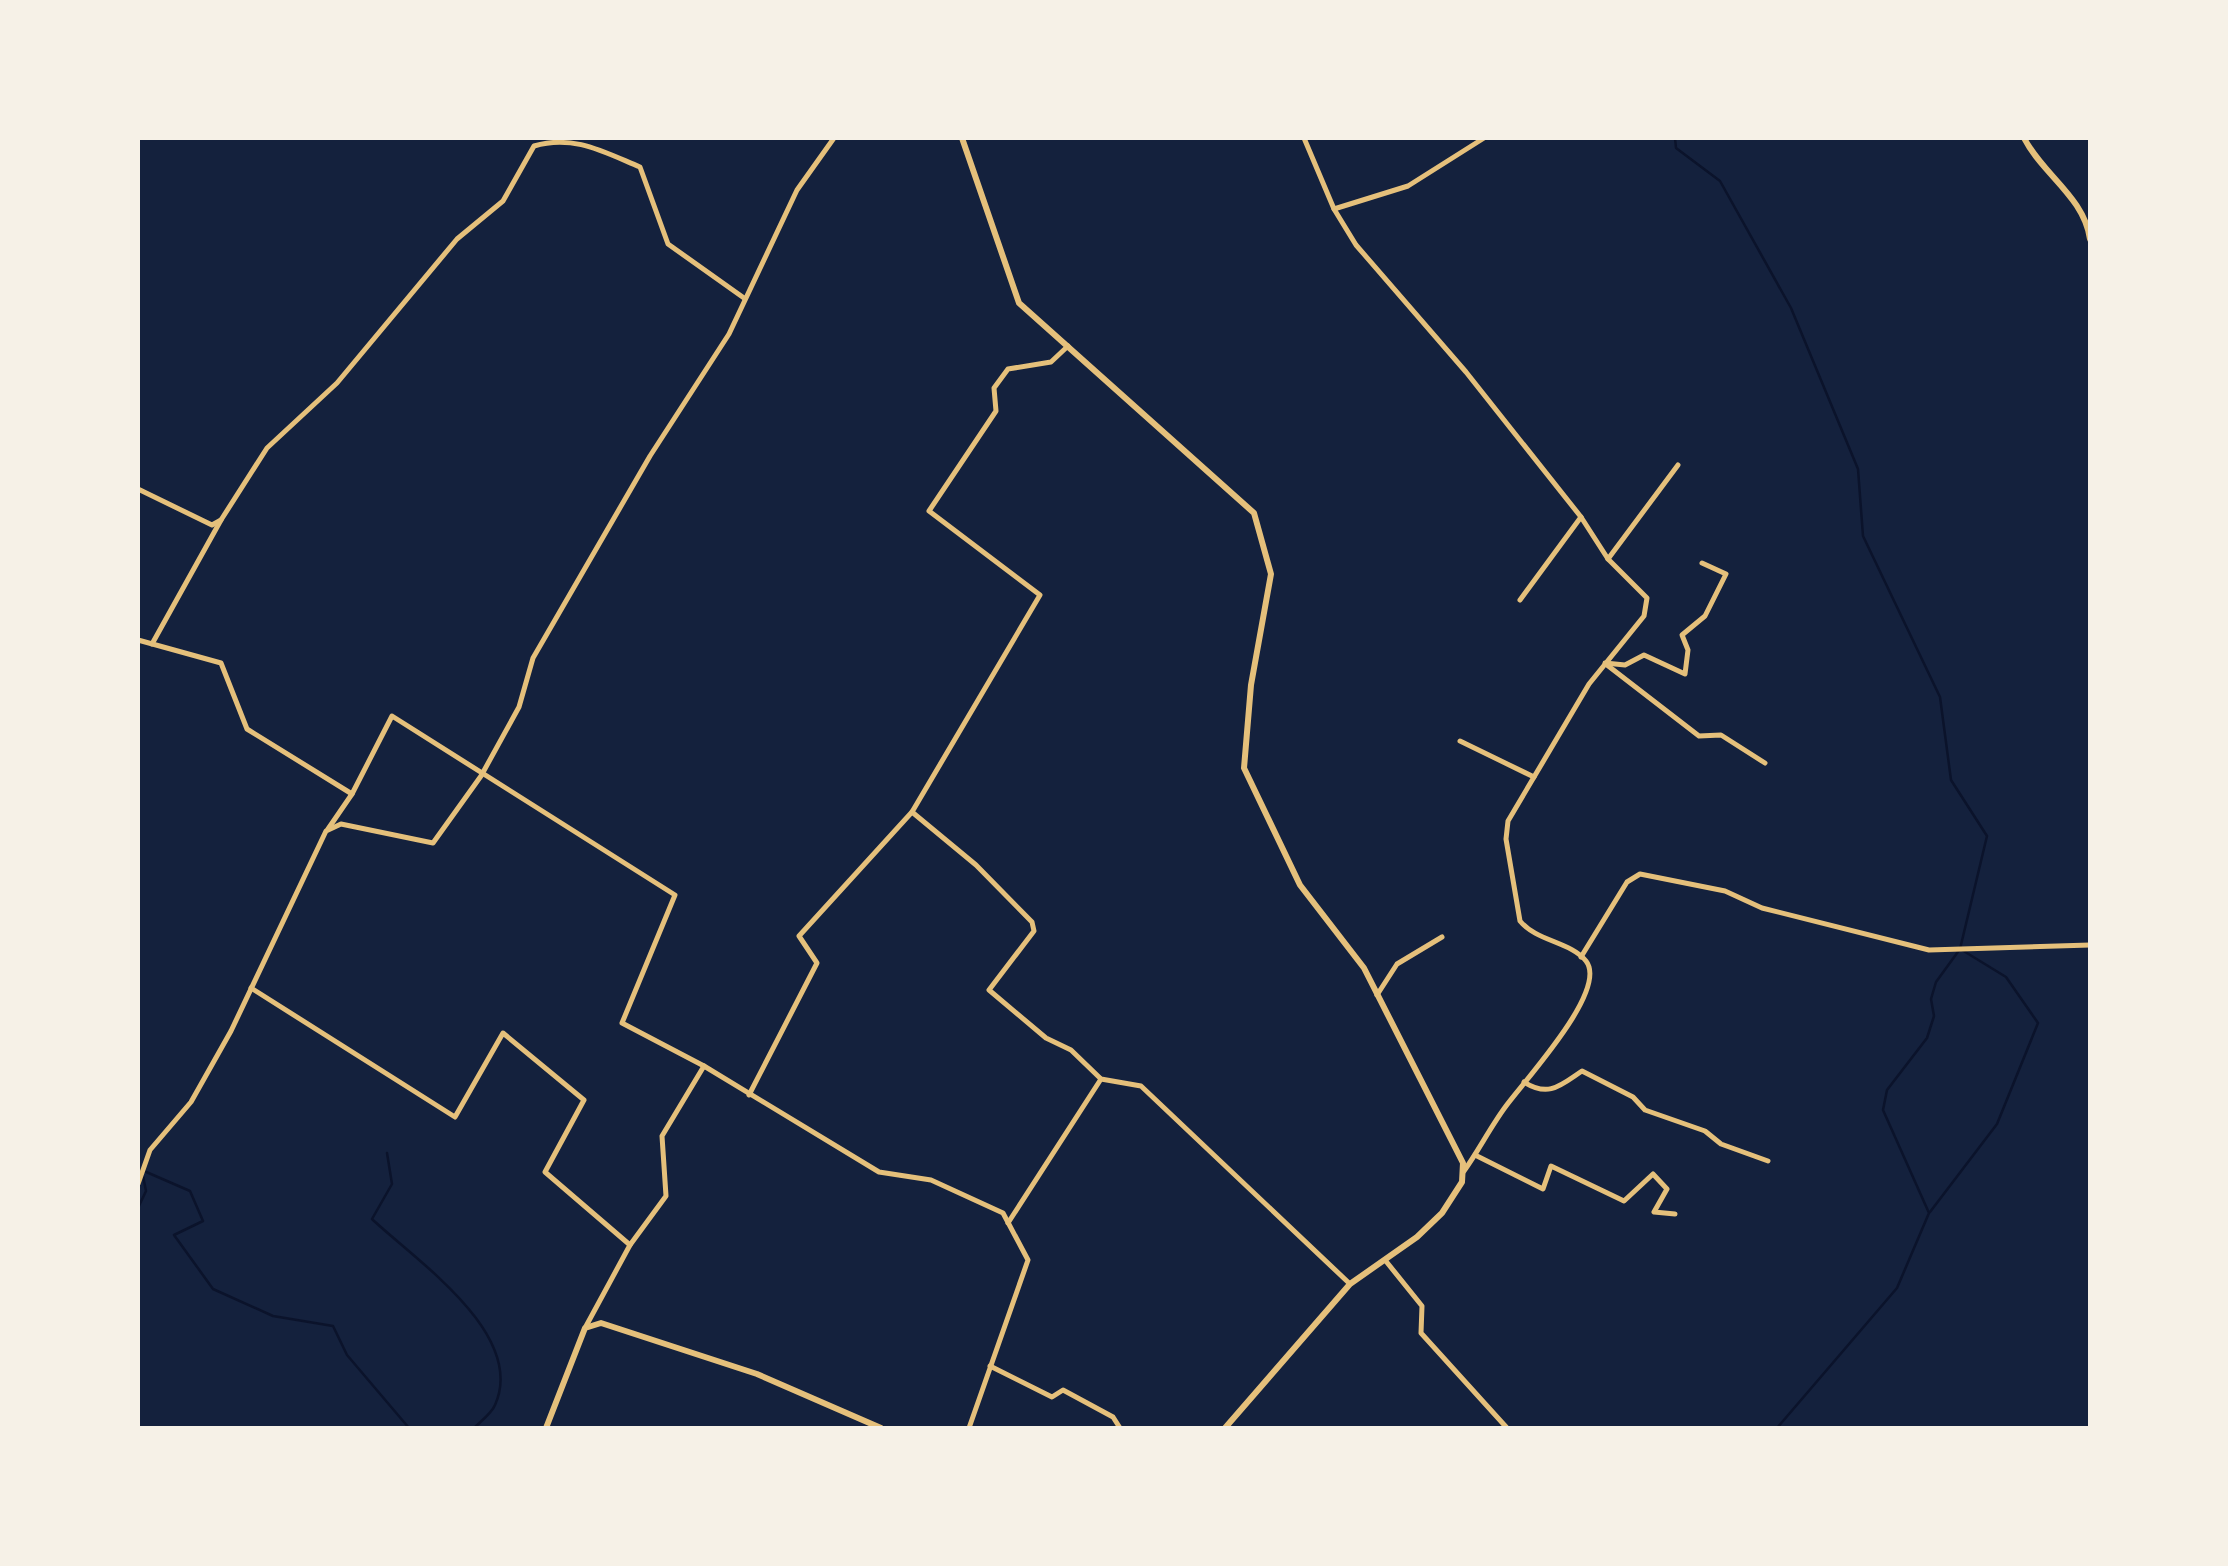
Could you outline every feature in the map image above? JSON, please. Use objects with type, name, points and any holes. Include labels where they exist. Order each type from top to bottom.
[{"type":"street","points":[[326,831],[341,824],[433,843],[481,776],[519,708],[533,658],[650,456],[729,334],[797,190],[834,138]]},
{"type":"street","points":[[962,138],[1019,302],[1254,513],[1272,574],[1251,685],[1244,768],[1300,885],[1364,968],[1464,1172]]},
{"type":"street","points":[[1225,1428],[1350,1284],[1418,1237],[1442,1213],[1456,1194],[1464,1172],[1588,990],[1590,970],[1581,957],[1524,927],[1519,918],[1506,828],[1605,663],[1647,607],[1646,598],[1608,560],[1580,517],[1466,372],[1356,245],[1334,209],[1304,138]]},
{"type":"street","points":[[1334,209],[1408,186],[1484,138]]},
{"type":"street","points":[[2024,138],[2035,158],[2087,216],[2090,239]]},
{"type":"street","points":[[152,644],[266,448],[337,382],[456,239],[503,201],[534,146],[552,140],[582,142],[640,168],[668,244],[744,298]]},
{"type":"street","points":[[749,1095],[818,962],[799,936],[912,812],[1040,595],[930,511],[996,411],[994,388],[1008,369],[1051,362],[1068,346]]},
{"type":"street","points":[[1608,560],[1678,466]]},
{"type":"street","points":[[138,490],[212,525],[222,520]]},
{"type":"street","points":[[1520,600],[1580,517]]},
{"type":"street","points":[[1605,663],[1625,665],[1644,655],[1685,674],[1688,650],[1682,636],[1704,616],[1726,574],[1702,563]]},
{"type":"street","points":[[138,640],[221,663],[247,729],[352,794]]},
{"type":"street","points":[[1605,663],[1699,736],[1721,735],[1766,763]]},
{"type":"street","points":[[138,1184],[150,1150],[191,1102],[326,831],[352,794],[392,716],[481,776],[675,895],[622,1022],[704,1066],[878,1172],[930,1180],[1003,1213],[1028,1260],[969,1428]]},
{"type":"street","points":[[1460,741],[1534,777]]},
{"type":"street","points":[[912,812],[976,865],[1032,922],[1034,931],[989,990],[1046,1038],[1071,1050],[1101,1079],[1141,1086],[1350,1284]]},
{"type":"street","points":[[1581,957],[1627,882],[1640,874],[1724,890],[1762,908],[1930,950],[2090,945]]},
{"type":"street","points":[[1377,995],[1397,964],[1442,937]]},
{"type":"street","points":[[251,988],[455,1117],[503,1032],[584,1100],[545,1172],[630,1246]]},
{"type":"street","points":[[546,1428],[585,1328],[630,1246],[666,1196],[662,1136],[704,1066]]},
{"type":"street","points":[[1524,1082],[1537,1090],[1553,1091],[1582,1070],[1633,1097],[1645,1110],[1705,1131],[1721,1144],[1768,1161]]},
{"type":"street","points":[[1008,1223],[1101,1079]]},
{"type":"street","points":[[1476,1155],[1543,1189],[1552,1166],[1624,1202],[1652,1174],[1668,1189],[1654,1212],[1675,1214]]},
{"type":"street","points":[[1384,1260],[1422,1306],[1421,1333],[1507,1428]]},
{"type":"street","points":[[585,1328],[601,1323],[757,1374],[880,1428]]},
{"type":"street","points":[[990,1366],[1052,1397],[1063,1390],[1113,1417],[1120,1428]]},
{"type":"waterway","points":[[1675,138],[1676,148],[1720,181],[1791,308],[1858,469],[1863,536],[1940,697],[1951,780],[1987,836],[1960,949],[1936,982],[1931,999],[1934,1016],[1927,1038],[1887,1090],[1883,1110],[1929,1213],[1897,1288],[1777,1428]]},
{"type":"waterway","points":[[1930,1212],[1997,1124],[2038,1023],[2006,977],[1962,950]]},
{"type":"waterway","points":[[387,1153],[392,1184],[372,1219],[461,1300],[481,1325],[495,1352],[501,1378],[495,1405],[474,1428]]},
{"type":"waterway","points":[[144,1171],[190,1191],[203,1221],[174,1235],[213,1289],[273,1316],[333,1326],[347,1355],[409,1428]]},
{"type":"waterway","points":[[138,1208],[146,1191],[143,1176]]}]
